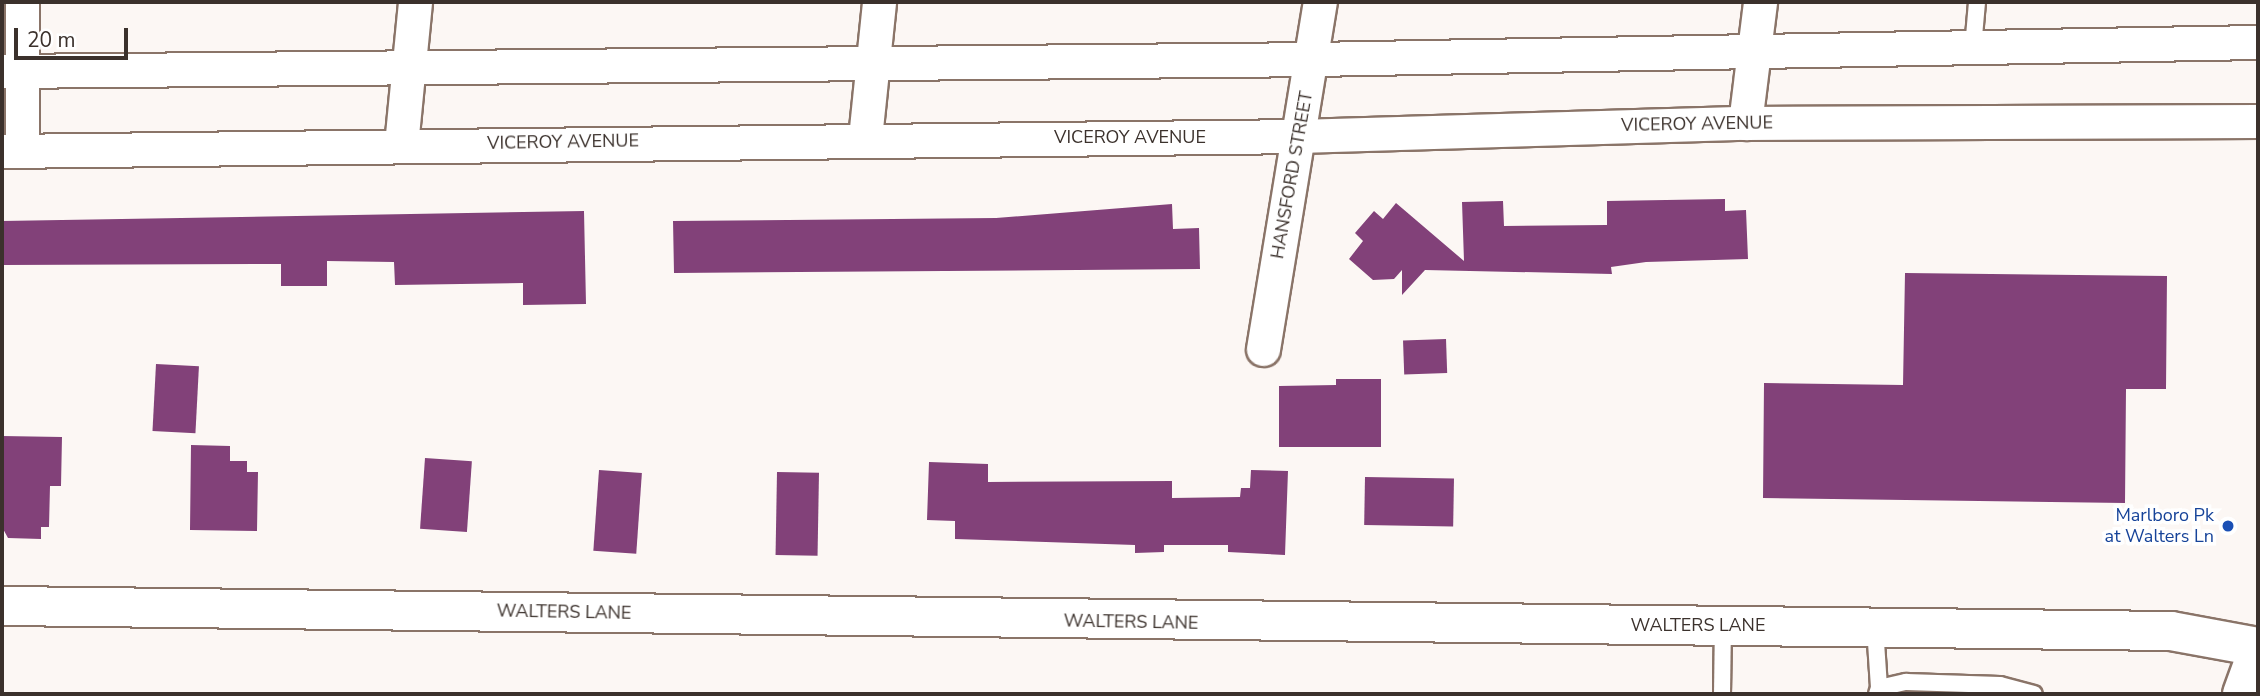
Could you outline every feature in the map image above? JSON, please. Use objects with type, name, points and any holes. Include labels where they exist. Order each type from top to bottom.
[{"type":"street","points":[[12,151],[12,71],[22,2]]},
{"type":"street","points":[[401,145],[404,67],[415,2]]},
{"type":"street","points":[[865,138],[879,2]]},
{"type":"street","name":"HANSFORD STREET","points":[[1263,349],[1320,2]]},
{"type":"street","points":[[1745,122],[1760,2]]},
{"type":"street","points":[[12,71],[872,59],[1312,59],[2258,42]]},
{"type":"street","name":"VICEROY AVENUE","points":[[12,151],[865,138],[1298,136],[1745,122],[2258,121]]},
{"type":"street","name":"WALTERS LANE","points":[[2,606],[2171,631],[2258,649]]},
{"type":"street","points":[[2242,694],[2258,649]]},
{"type":"lane","points":[[1973,48],[1977,2]]},
{"type":"lane","points":[[1722,694],[1723,625]]},
{"type":"lane","points":[[1875,626],[1878,691],[1906,682],[2000,685],[2034,694]]},
{"type":"building","points":[[1725,199],[1725,211],[1746,210],[1748,259],[1646,262],[1611,267],[1612,274],[1425,270],[1402,295],[1402,270],[1394,279],[1373,280],[1349,259],[1363,241],[1355,233],[1374,211],[1383,219],[1396,203],[1464,261],[1462,202],[1503,201],[1504,226],[1607,225],[1607,201]]},
{"type":"building","points":[[1172,204],[1173,229],[1199,228],[1200,269],[674,273],[673,221],[996,218]]},
{"type":"building","points":[[584,211],[586,304],[523,305],[523,283],[395,285],[394,262],[327,261],[327,286],[281,286],[281,264],[2,265],[2,221]]},
{"type":"building","points":[[1905,273],[2167,276],[2166,389],[2126,389],[2125,503],[1763,498],[1764,383],[1903,385]]},
{"type":"building","points":[[1446,339],[1447,373],[1404,374],[1403,341]]},
{"type":"building","points":[[156,364],[199,366],[195,433],[152,431]]},
{"type":"building","points":[[1336,379],[1381,379],[1381,447],[1279,447],[1279,386],[1336,385]]},
{"type":"building","points":[[2,436],[62,437],[61,486],[50,486],[49,527],[41,527],[41,539],[8,538],[2,527]]},
{"type":"building","points":[[191,445],[230,446],[230,461],[247,461],[247,472],[258,472],[257,531],[190,530]]},
{"type":"building","points":[[425,458],[472,461],[467,532],[420,529]]},
{"type":"building","points":[[929,462],[988,464],[988,482],[1172,481],[1172,498],[1240,497],[1241,488],[1250,488],[1251,470],[1288,471],[1285,555],[1228,552],[1228,545],[1164,545],[1164,552],[1135,553],[1135,545],[955,539],[955,521],[927,520]]},
{"type":"building","points":[[599,470],[642,473],[636,554],[593,551]]},
{"type":"building","points":[[777,472],[819,473],[818,556],[776,555]]},
{"type":"building","points":[[1365,477],[1454,479],[1453,527],[1364,525]]},
{"type":"place","name":"Marlboro Pk at Walters Ln","points":[[2228,526]]}]
